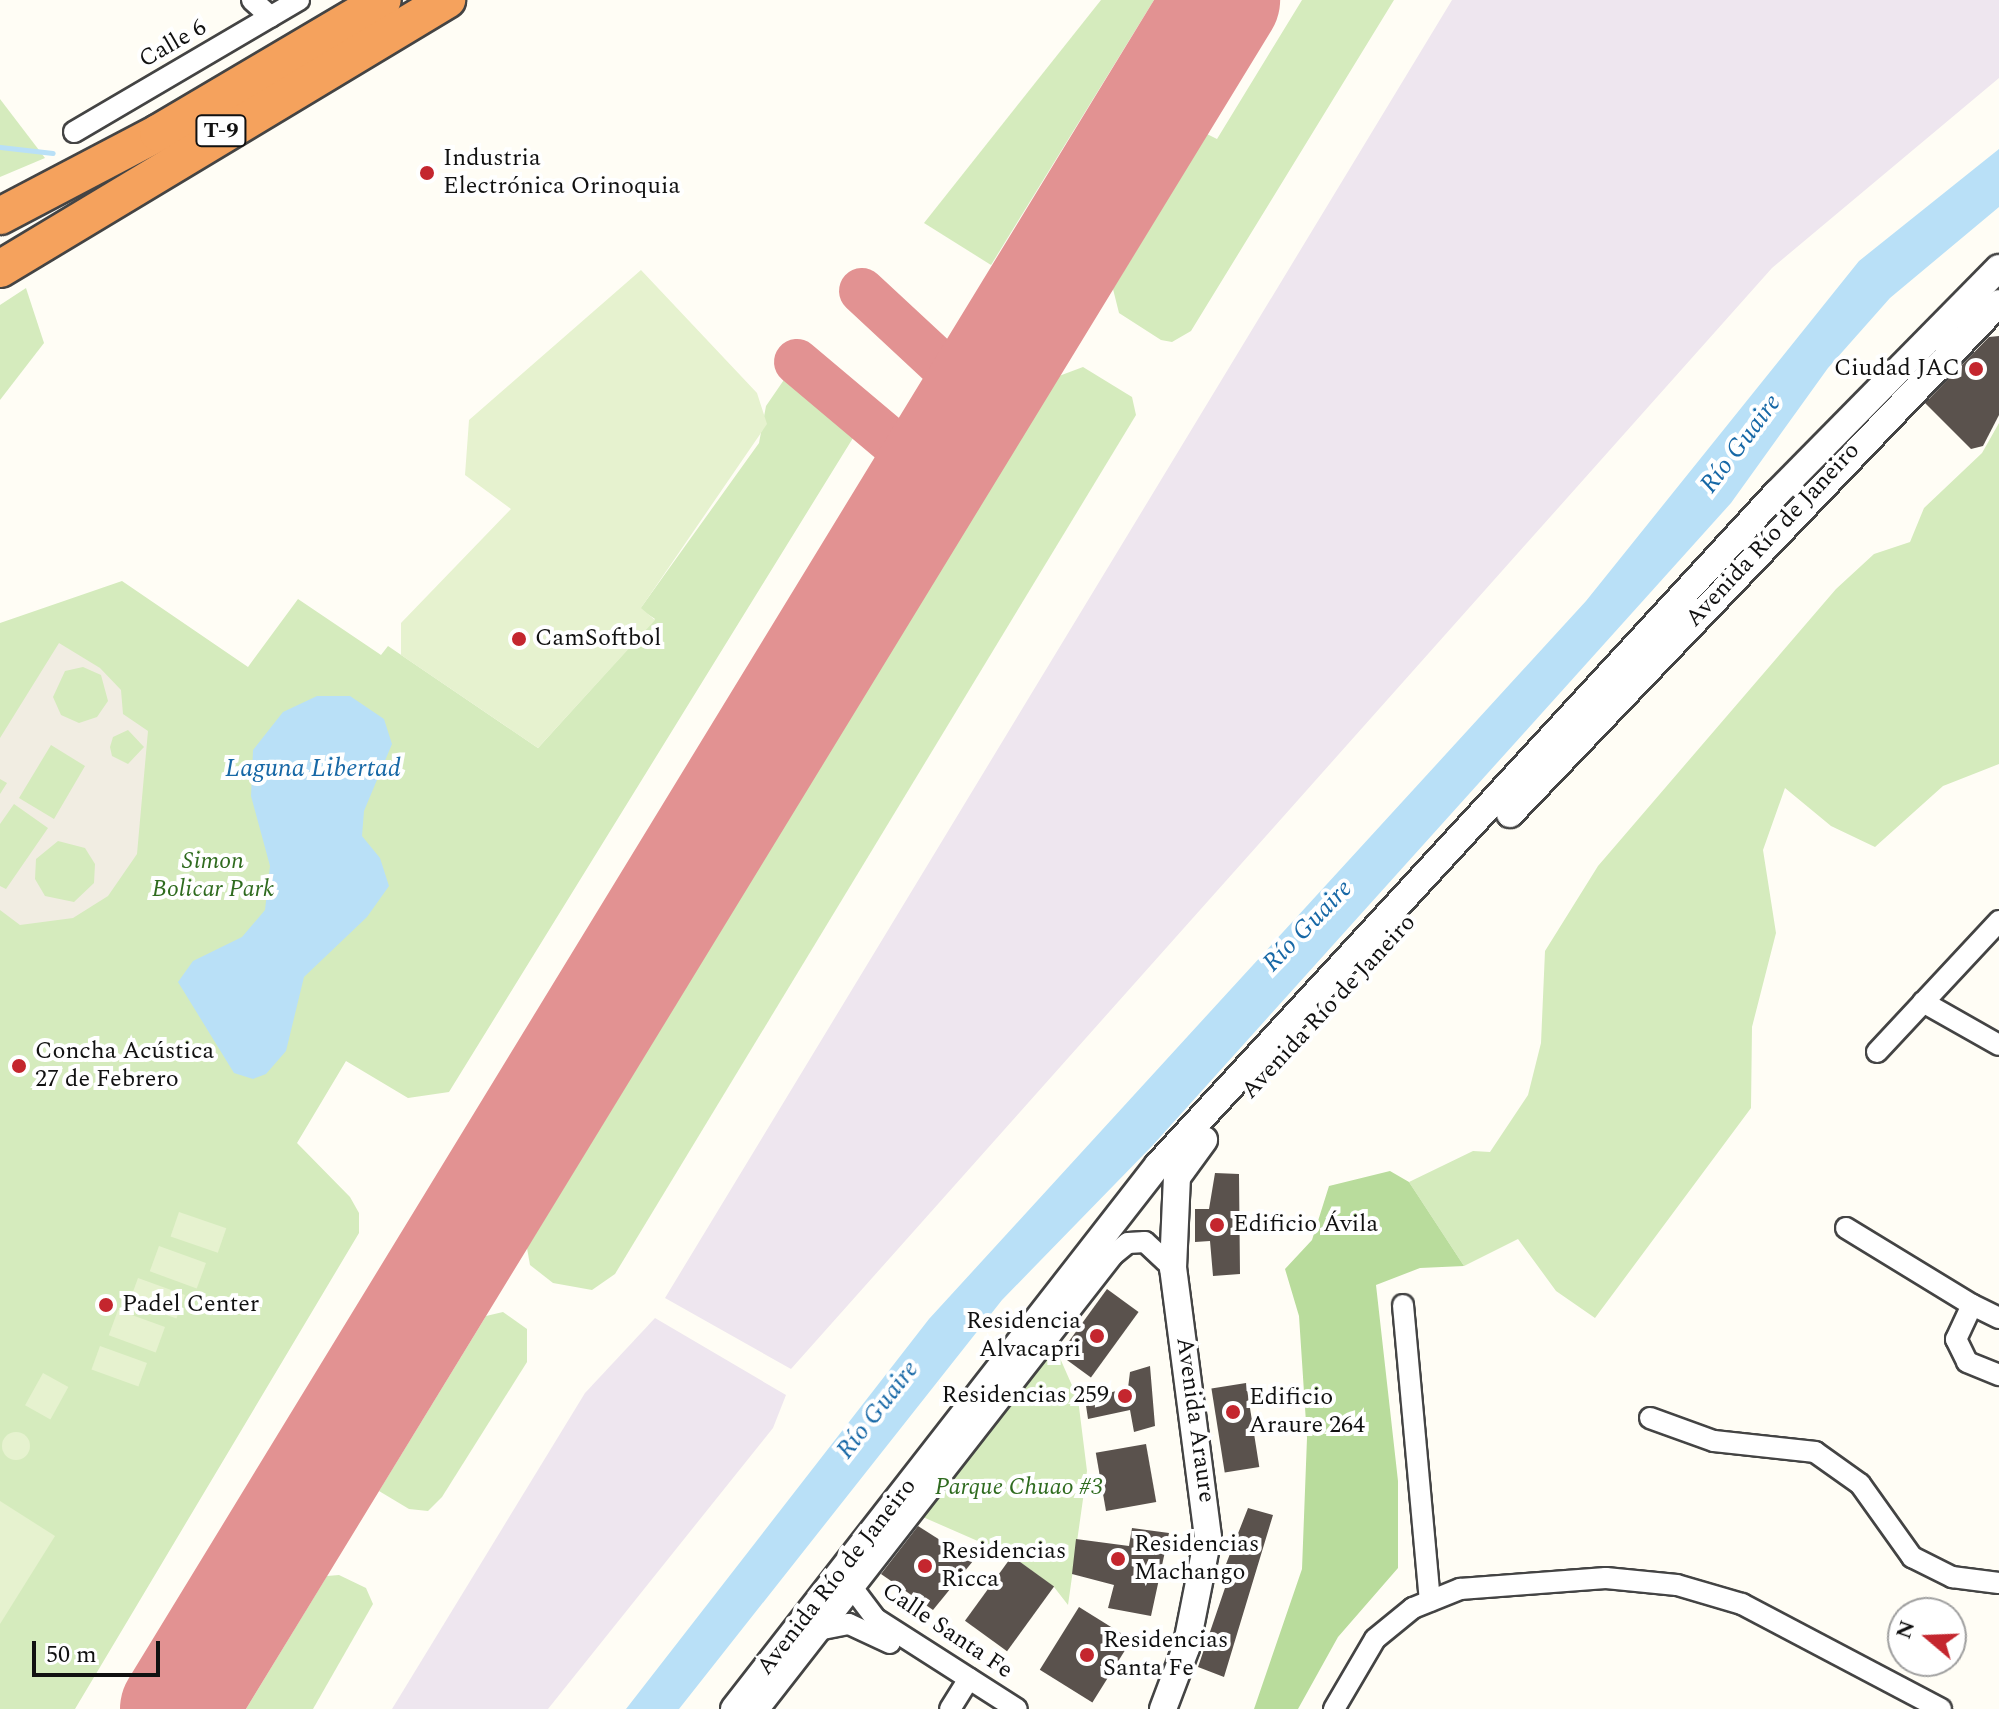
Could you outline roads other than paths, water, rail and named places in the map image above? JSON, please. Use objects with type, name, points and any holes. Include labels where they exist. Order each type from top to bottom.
[{"type":"highway","name":"T-9","points":[[0,216],[158,133],[383,0]]},
{"type":"highway","name":"T-9","points":[[0,269],[447,0]]},
{"type":"highway","points":[[0,192],[58,183]]},
{"type":"street","points":[[252,0],[271,17]]},
{"type":"street","name":"Calle 6","points":[[74,132],[299,0]]},
{"type":"street","name":"Avenida Río de Janeiro","points":[[734,1709],[1158,1165],[1777,493],[1999,268]]},
{"type":"street","name":"Avenida Río de Janeiro","points":[[1173,1268],[1174,1194],[1185,1161],[1883,418],[1999,303]]},
{"type":"street","points":[[1877,1052],[1999,921]]},
{"type":"street","points":[[1923,1002],[1999,1045]]},
{"type":"street","points":[[1846,1228],[1972,1305],[1999,1318]]},
{"type":"street","name":"Avenida Río de Janeiro","points":[[759,1709],[1121,1247],[1145,1242],[1173,1268]]},
{"type":"street","name":"Avenida Araure","points":[[1163,1709],[1195,1612],[1208,1518],[1173,1268]]},
{"type":"street","points":[[1403,1305],[1430,1601]]},
{"type":"street","points":[[1972,1305],[1957,1348],[1967,1362],[1999,1375]]},
{"type":"street","points":[[919,1501],[968,1406]]},
{"type":"street","points":[[1650,1418],[1714,1441],[1815,1452],[1860,1484],[1912,1557],[1952,1577],[1999,1583]]},
{"type":"street","points":[[1334,1709],[1375,1639],[1430,1601],[1460,1589],[1530,1581],[1606,1578],[1677,1585],[1742,1604],[1941,1709]]},
{"type":"street","name":"Calle Santa Fe","points":[[854,1590],[876,1619],[966,1683],[995,1709]]},
{"type":"street","name":"Calle Santa Fe","points":[[823,1629],[841,1623],[869,1630],[1017,1709]]},
{"type":"street","points":[[950,1709],[966,1683]]},
{"type":"water","name":"Río Guaire","points":[[1999,149],[1999,207],[1890,298],[1828,368],[1731,503],[1153,1145],[1002,1300],[679,1709],[626,1709],[929,1319],[1586,601],[1859,261]]},
{"type":"water","name":"Laguna Libertad","points":[[317,696],[350,696],[384,719],[392,744],[364,811],[362,836],[380,858],[389,886],[367,917],[304,977],[286,1051],[266,1074],[253,1079],[234,1073],[178,982],[193,961],[242,937],[265,910],[270,866],[251,796],[253,750],[283,712]]},
{"type":"waterway","points":[[0,147],[53,153]]},
{"type":"place","name":"Industria Electrónica Orinoquia","points":[[427,173]]},
{"type":"place","name":"Ciudad JAC","points":[[1976,369]]},
{"type":"place","name":"CamSoftbol","points":[[519,639]]},
{"type":"place","name":"Concha Acústica 27 de Febrero","points":[[19,1066]]},
{"type":"place","name":"Edificio Ávila","points":[[1217,1225]]},
{"type":"place","name":"Padel Center","points":[[106,1305]]},
{"type":"place","name":"Residencia Alvacapri","points":[[1097,1336]]},
{"type":"place","name":"Residencias 259","points":[[1125,1396]]},
{"type":"place","name":"Edificio Araure 264","points":[[1233,1412]]},
{"type":"place","name":"Residencias Machango","points":[[1118,1559]]},
{"type":"place","name":"Residencias Ricca","points":[[925,1566]]},
{"type":"place","name":"Residencias Santa Fe","points":[[1087,1655]]},
{"type":"park label","name":"Simon Bolicar Park","points":[[213,876]]},
{"type":"park label","name":"Parque Chuao #3","points":[[1019,1488]]}]
